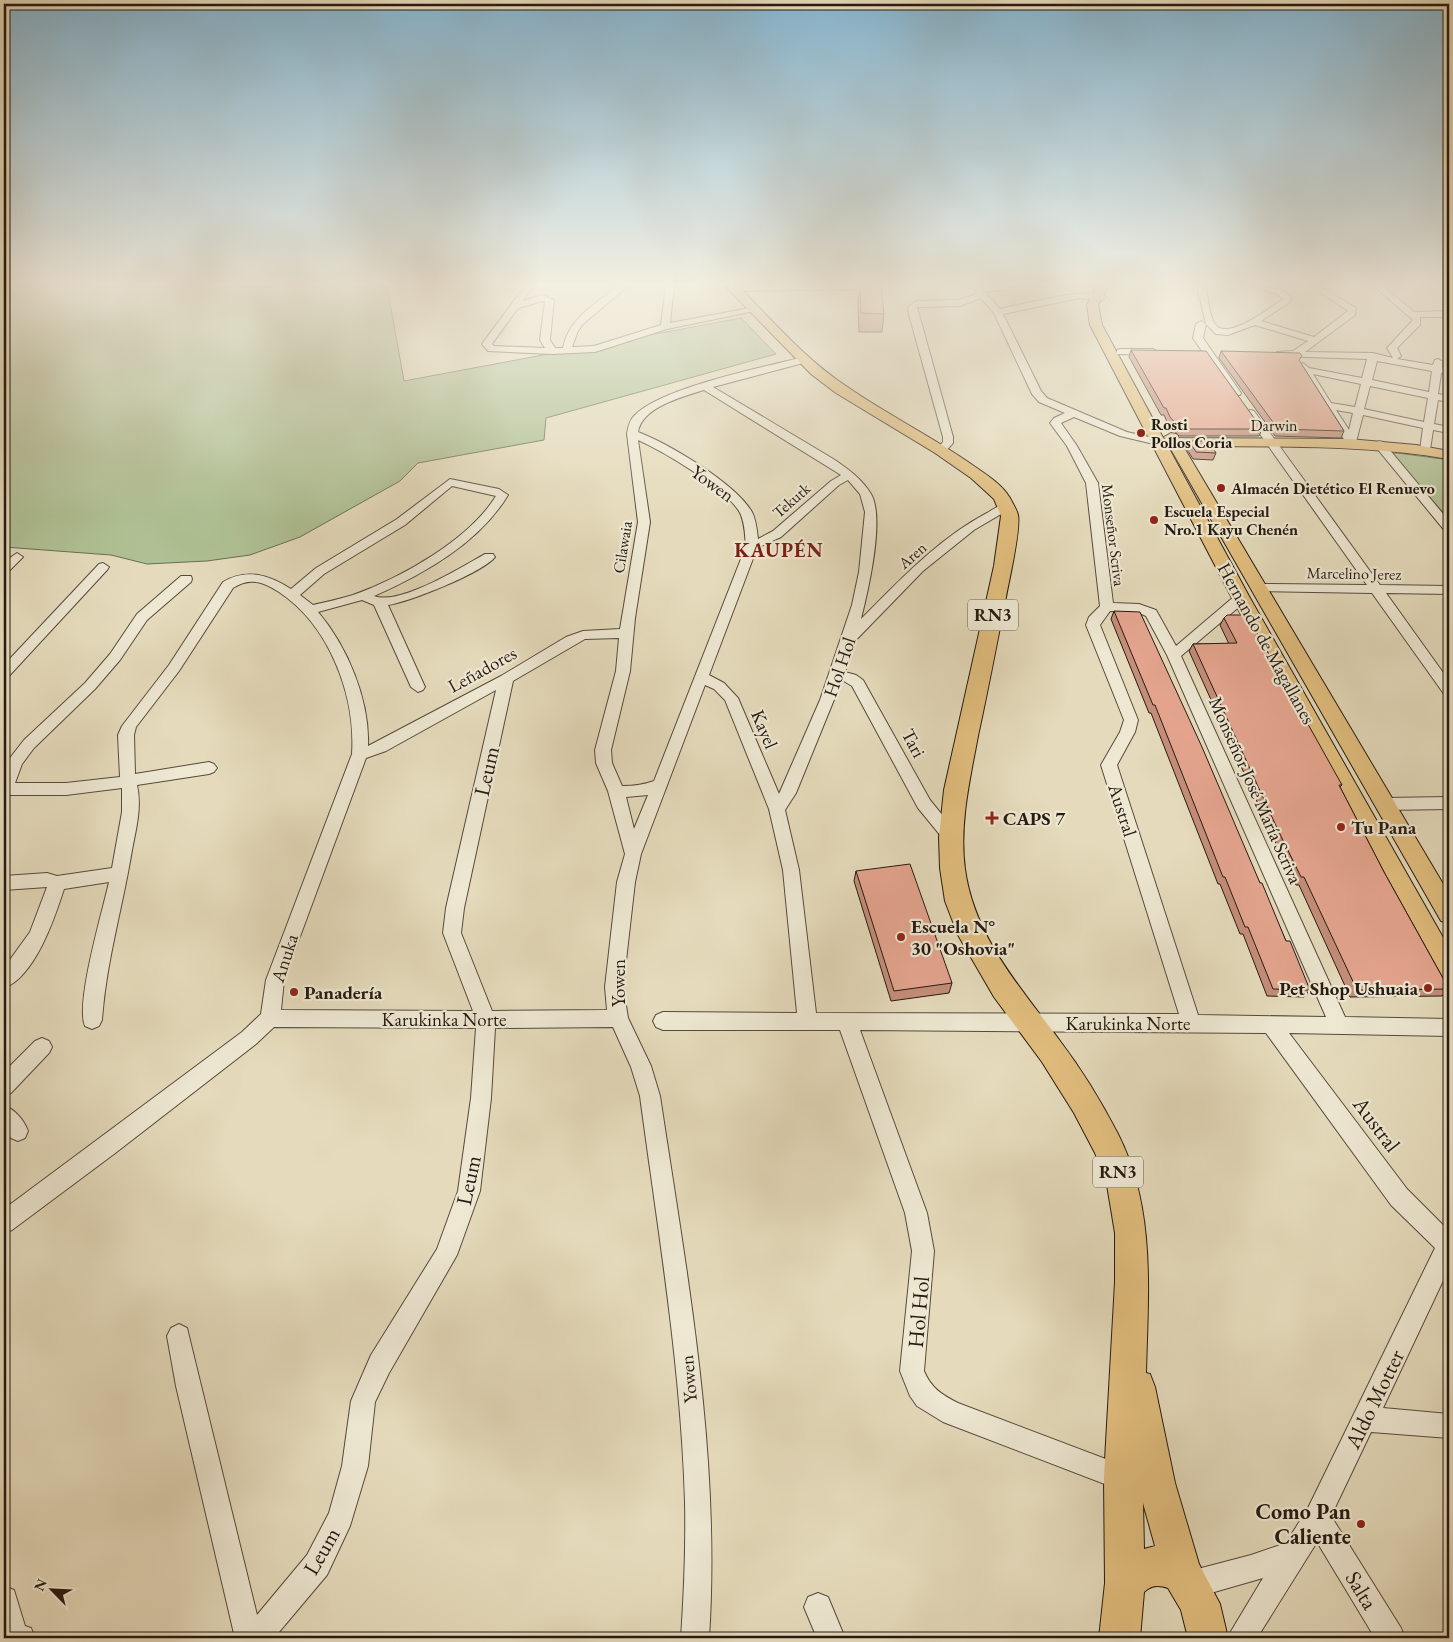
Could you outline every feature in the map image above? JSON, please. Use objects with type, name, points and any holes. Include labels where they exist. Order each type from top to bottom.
[{"type":"highway","points":[[807,363],[841,390],[941,450],[991,486],[1007,507]]},
{"type":"highway","name":"RN3","points":[[1007,507],[1010,526],[956,790],[951,836],[952,868],[958,901],[967,927],[1004,989],[1030,1023],[1085,1103],[1108,1146],[1123,1186],[1131,1233],[1132,1282],[1123,1478],[1125,1583],[1120,1638]]},
{"type":"highway","name":"RN3","points":[[1129,1343],[1148,1444],[1186,1579],[1200,1604],[1208,1638]]},
{"type":"highway","points":[[1125,1583],[1136,1572],[1150,1566],[1166,1566],[1186,1579]]},
{"type":"main road","name":"Hernando de Magallanes","points":[[1119,363],[1166,442],[1259,588],[1449,914]]},
{"type":"main road","name":"Hernando de Magallanes","points":[[1125,363],[1241,598],[1449,970]]},
{"type":"main road","name":"Darwin","points":[[1166,442],[1351,442],[1425,450],[1449,455]]},
{"type":"street","points":[[632,434],[635,421],[650,409],[706,387],[794,363]]},
{"type":"street","points":[[927,363],[948,437],[948,443],[941,450]]},
{"type":"street","points":[[1022,363],[1036,392],[1048,403],[1072,414]]},
{"type":"street","points":[[1215,363],[1449,691]]},
{"type":"street","points":[[1301,363],[1351,442]]},
{"type":"street","points":[[1351,442],[1369,363]]},
{"type":"street","points":[[1412,363],[1437,366],[1447,363]]},
{"type":"street","points":[[1422,363],[1449,371]]},
{"type":"street","points":[[1425,450],[1437,366]]},
{"type":"street","points":[[1306,370],[1449,399]]},
{"type":"street","name":"Hol Hol","points":[[706,387],[840,467],[862,488],[868,499],[871,512],[867,568],[839,675],[788,793],[777,809]]},
{"type":"street","points":[[1328,405],[1449,430]]},
{"type":"street","name":"Darwin","points":[[1072,414],[1124,434],[1166,442]]},
{"type":"street","name":"Monseñor Scriva","points":[[1072,414],[1055,423],[1072,446],[1092,483],[1096,502],[1107,608]]},
{"type":"street","name":"Yowen","points":[[632,434],[651,440],[728,492],[746,513],[751,528],[752,546],[702,677],[658,784],[633,854],[626,882],[614,988],[618,1018],[641,1066],[650,1096],[684,1335],[698,1512],[695,1638]]},
{"type":"street","name":"Cilawaia","points":[[632,434],[644,522],[623,671],[603,750],[604,763],[616,791],[633,854]]},
{"type":"street","points":[[1379,444],[1449,528]]},
{"type":"street","name":"Tekutk","points":[[752,546],[777,534],[835,483],[849,475]]},
{"type":"street","points":[[292,595],[320,571],[401,522],[445,485],[457,482],[495,490],[502,495],[496,507],[465,537],[443,553],[363,596],[310,610]]},
{"type":"street","name":"Aren","points":[[849,639],[920,568],[970,527],[1007,507]]},
{"type":"street","points":[[4,570],[17,556]]},
{"type":"street","points":[[363,596],[380,602],[446,580],[488,557]]},
{"type":"street","points":[[7,665],[103,567]]},
{"type":"street","name":"Anuka","points":[[92,1020],[94,990],[121,872],[133,797],[128,781],[126,735],[129,726],[174,668],[228,585],[242,578],[259,577],[292,595],[310,610],[336,651],[347,677],[361,723],[360,754],[275,980],[270,1018]]},
{"type":"street","points":[[186,579],[142,617],[115,657],[90,686],[29,744],[15,762],[4,789],[71,790],[95,788],[209,768]]},
{"type":"street","name":"Marcelino Jerez","points":[[1259,588],[1449,590]]},
{"type":"street","points":[[1174,655],[1241,598]]},
{"type":"street","points":[[380,602],[418,687]]},
{"type":"street","name":"Monseñor José María Scriva","points":[[1107,608],[1139,608],[1151,613],[1174,655],[1340,1026]]},
{"type":"street","name":"Austral","points":[[1107,608],[1094,620],[1093,625],[1131,720],[1130,730],[1112,754],[1109,765],[1191,1023]]},
{"type":"street","name":"Leñadores","points":[[360,754],[381,747],[506,679],[571,640],[583,636],[627,633]]},
{"type":"street","name":"Tari","points":[[839,675],[851,678],[858,683],[924,804],[951,836]]},
{"type":"street","name":"Kayel","points":[[702,677],[719,686],[730,698],[777,809]]},
{"type":"street","name":"Leum","points":[[256,1638],[317,1565],[341,1517],[355,1466],[362,1401],[380,1364],[446,1255],[469,1191],[481,1098],[486,1020],[452,933],[455,908],[506,679]]},
{"type":"street","points":[[616,791],[638,793],[648,791],[658,784]]},
{"type":"street","points":[[1385,804],[1449,803]]},
{"type":"street","points":[[777,809],[791,870],[807,1022]]},
{"type":"street","points":[[4,883],[47,880],[57,883],[121,872]]},
{"type":"street","points":[[4,980],[26,955],[42,929],[57,883]]},
{"type":"street","points":[[4,1222],[122,1136],[249,1038],[270,1018]]},
{"type":"street","name":"Karukinka Norte","points":[[270,1018],[486,1020],[618,1018]]},
{"type":"street","name":"Karukinka Norte","points":[[663,1021],[1191,1023],[1449,1027]]},
{"type":"street","name":"Hol Hol","points":[[847,1022],[916,1213],[923,1251],[912,1371],[919,1390],[926,1400],[952,1413],[1123,1478]]},
{"type":"street","name":"Austral","points":[[1272,1025],[1400,1197],[1449,1245]]},
{"type":"street","points":[[4,1086],[42,1047]]},
{"type":"street","points":[[4,1115],[18,1130]]},
{"type":"street","name":"Aldo Motter","points":[[1242,1638],[1317,1517],[1449,1245]]},
{"type":"street","points":[[179,1336],[188,1386],[249,1638]]},
{"type":"street","points":[[1364,1419],[1446,1430]]},
{"type":"street","name":"Salta","points":[[1317,1517],[1391,1638]]},
{"type":"street","points":[[1186,1579],[1251,1570],[1296,1552]]},
{"type":"street","points":[[4,1600],[13,1636]]},
{"type":"street","points":[[818,1607],[831,1638]]},
{"type":"green space","points":[[4,363],[401,363],[404,381],[502,363],[745,363],[546,418],[544,440],[418,463],[400,481],[300,537],[250,555],[207,561],[147,564],[111,555],[4,547]]},
{"type":"green space","points":[[1393,454],[1449,460],[1449,519],[1394,457]]},
{"type":"building","points":[[1138,363],[1214,363],[1262,429],[1181,429],[1170,417],[1166,408],[1164,408]]},
{"type":"building","points":[[1229,363],[1301,363],[1344,431],[1278,429]]},
{"type":"building","points":[[1189,441],[1209,441],[1216,453],[1196,452]]},
{"type":"building","points":[[1114,611],[1140,612],[1202,747],[1286,941],[1290,941],[1310,990],[1273,989],[1248,927],[1245,927],[1225,877],[1223,877],[1155,705],[1153,705]]},
{"type":"building","points":[[1227,615],[1247,615],[1342,785],[1339,785],[1384,872],[1449,989],[1357,990],[1304,877],[1301,877],[1277,828],[1193,644],[1237,643],[1224,618]]},
{"type":"building","name":"Escuela N° 30 \"Oshovia\"","points":[[910,864],[952,983],[894,991],[856,871]]},
{"type":"place","name":"Rosti Pollos Coria","points":[[1141,433]]},
{"type":"place","name":"Almacén Dietético El Renuevo","points":[[1221,488]]},
{"type":"place","name":"Escuela Especial Nro.1 Kayu Chenén","points":[[1154,520]]},
{"type":"place","name":"CAPS 7","points":[[992,818]]},
{"type":"place","name":"Tu Pana","points":[[1341,827]]},
{"type":"place","name":"Escuela N° 30 \"Oshovia\"","points":[[901,937]]},
{"type":"place","name":"Pet Shop Ushuaia","points":[[1428,988]]},
{"type":"place","name":"Panadería","points":[[294,992]]},
{"type":"place","name":"Como Pan Caliente","points":[[1361,1524]]},
{"type":"district","name":"KAUPÉN","points":[[779,550]]}]
